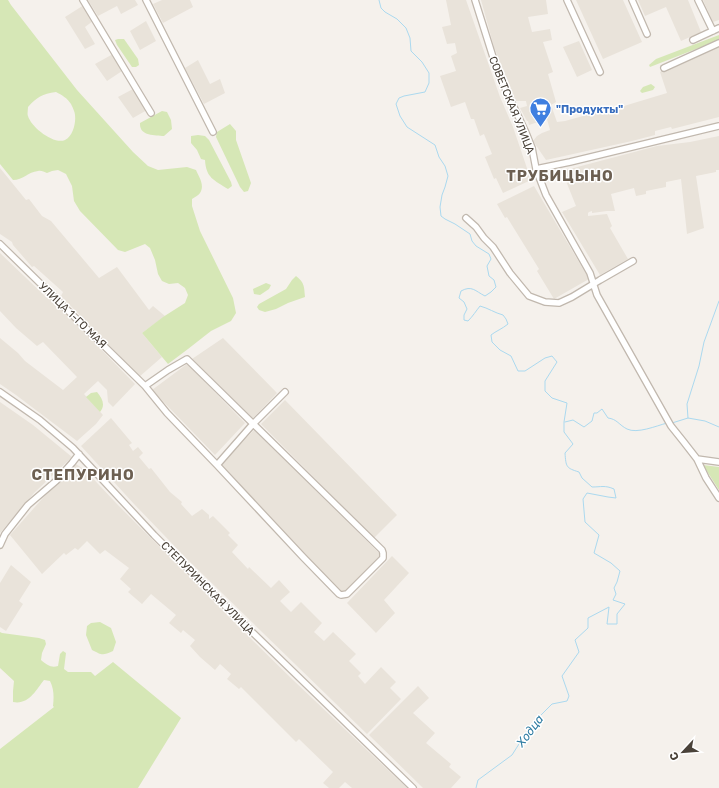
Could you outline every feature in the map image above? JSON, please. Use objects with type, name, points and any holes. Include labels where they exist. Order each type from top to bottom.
[{"type":"street","points":[[83,0],[151,113]]},
{"type":"street","points":[[146,0],[213,132]]},
{"type":"street","name":"СОВЕТСКАЯ УЛИЦА","points":[[475,0],[498,73],[532,148],[536,169],[719,126]]},
{"type":"street","points":[[567,0],[600,72]]},
{"type":"street","points":[[632,0],[647,34]]},
{"type":"street","points":[[698,0],[713,31]]},
{"type":"street","points":[[693,40],[719,28]]},
{"type":"street","points":[[664,68],[719,43]]},
{"type":"street","points":[[536,169],[546,195],[590,274],[598,295],[671,426],[697,459],[706,478],[719,498]]},
{"type":"street","points":[[466,218],[493,247],[510,273],[529,296],[545,302],[559,303],[572,297],[633,261]]},
{"type":"street","name":"УЛИЦА 1-ГО МАЯ","points":[[0,244],[145,386],[167,413],[303,557],[341,595],[347,594],[383,558],[382,550],[253,424]]},
{"type":"street","points":[[145,386],[187,358],[253,424]]},
{"type":"street","name":"СТЕПУРИНСКАЯ УЛИЦА","points":[[0,392],[40,420],[73,448],[154,535],[413,788]]},
{"type":"street","points":[[217,465],[253,424],[285,392]]},
{"type":"street","points":[[0,545],[5,534],[28,505],[56,481],[78,454]]},
{"type":"street","points":[[697,459],[719,462]]},
{"type":"shaded area","points":[[88,0],[135,0],[138,5],[121,14],[117,6],[98,16]]},
{"type":"shaded area","points":[[162,0],[190,0],[193,7],[163,23],[153,4]]},
{"type":"shaded area","points":[[446,0],[466,0],[531,180],[503,193],[496,178],[494,179],[485,157],[492,154],[484,134],[480,136],[474,119],[471,119],[465,102],[451,107],[440,76],[456,71],[451,56],[457,53],[455,43],[447,44],[442,27],[451,25]]},
{"type":"shaded area","points":[[481,0],[546,0],[548,14],[528,17],[532,32],[550,29],[552,40],[543,42],[553,72],[548,74],[556,102],[551,105],[557,122],[601,111],[602,115],[614,112],[614,109],[667,93],[660,72],[719,47],[719,117],[672,129],[671,127],[655,131],[655,135],[632,141],[546,160],[533,141],[537,136],[550,130],[547,119],[529,125],[520,108],[527,106],[526,101],[516,101],[494,47]]},
{"type":"shaded area","points":[[576,0],[623,0],[642,42],[603,59]]},
{"type":"shaded area","points":[[638,0],[688,0],[701,32],[681,41],[666,7],[645,16]]},
{"type":"shaded area","points":[[703,0],[719,0],[719,20],[713,22]]},
{"type":"shaded area","points":[[84,5],[93,21],[85,27],[95,44],[85,49],[65,17]]},
{"type":"shaded area","points":[[146,21],[156,41],[140,50],[130,31]]},
{"type":"shaded area","points":[[579,41],[592,70],[577,77],[563,47]]},
{"type":"shaded area","points":[[113,54],[122,71],[107,81],[95,64]]},
{"type":"shaded area","points":[[198,60],[210,84],[220,79],[225,93],[204,104],[185,68]]},
{"type":"shaded area","points":[[133,89],[147,110],[133,118],[118,97]]},
{"type":"shaded area","points":[[719,136],[719,170],[696,176],[704,228],[687,234],[681,179],[666,182],[666,187],[646,191],[646,194],[636,196],[634,188],[611,194],[615,211],[592,213],[592,211],[588,213],[588,216],[607,214],[612,226],[610,228],[628,259],[600,275],[562,212],[576,206],[562,171],[657,146],[690,142]]},
{"type":"shaded area","points":[[0,168],[26,200],[29,199],[42,216],[51,221],[99,278],[117,267],[149,310],[153,306],[165,316],[142,333],[162,357],[139,377],[61,296],[63,292],[34,266],[32,267],[12,242],[0,234]]},
{"type":"shaded area","points":[[534,186],[589,279],[554,299],[537,271],[539,269],[507,217],[505,218],[497,204]]},
{"type":"shaded area","points":[[0,253],[47,298],[49,296],[135,384],[113,407],[108,402],[107,390],[98,381],[84,394],[103,415],[96,424],[77,441],[0,384],[0,338],[25,361],[63,390],[77,377],[43,342],[37,346],[16,328],[0,311]]},
{"type":"shaded area","points":[[223,338],[277,393],[253,418],[192,359]]},
{"type":"shaded area","points":[[187,364],[245,423],[215,455],[152,390]]},
{"type":"shaded area","points":[[285,400],[397,515],[374,538],[261,424]]},
{"type":"shaded area","points":[[0,402],[33,425],[72,457],[34,493],[0,533]]},
{"type":"shaded area","points":[[111,418],[132,443],[129,445],[133,451],[138,447],[143,453],[139,457],[149,469],[151,468],[170,492],[182,502],[181,504],[192,516],[202,509],[209,515],[209,519],[213,516],[230,533],[228,535],[238,545],[232,552],[248,569],[249,567],[271,588],[279,580],[290,592],[280,601],[291,612],[301,602],[322,623],[314,632],[324,641],[333,632],[356,654],[349,661],[361,673],[358,676],[365,684],[381,667],[396,682],[390,688],[401,699],[367,734],[188,560],[81,446]]},
{"type":"shaded area","points":[[254,430],[382,556],[342,596],[220,466]]},
{"type":"shaded area","points":[[76,464],[85,470],[293,680],[407,788],[352,788],[345,782],[339,788],[329,788],[323,783],[333,772],[299,739],[296,742],[241,687],[239,689],[227,679],[231,674],[220,664],[215,670],[200,657],[190,646],[195,640],[183,630],[181,633],[169,623],[176,615],[151,594],[142,604],[128,592],[131,589],[120,579],[129,568],[105,550],[100,554],[87,541],[78,550],[75,548],[66,555],[64,553],[42,574],[10,535],[50,490]]},
{"type":"shaded area","points":[[392,556],[409,573],[384,600],[395,613],[376,633],[347,603]]},
{"type":"shaded area","points":[[11,565],[31,582],[19,601],[23,604],[6,631],[0,627],[0,583]]},
{"type":"shaded area","points":[[418,686],[429,698],[413,713],[435,733],[426,743],[451,764],[449,767],[461,777],[451,788],[423,788],[369,735]]},
{"type":"green space","points":[[0,0],[8,0],[77,90],[133,152],[148,166],[158,170],[187,167],[196,170],[202,187],[199,194],[192,199],[192,206],[200,231],[233,298],[236,313],[231,321],[211,331],[168,364],[142,333],[185,303],[188,295],[185,288],[178,283],[169,284],[162,281],[158,274],[155,260],[150,248],[145,244],[125,252],[118,250],[80,211],[74,201],[72,186],[66,174],[58,170],[47,173],[39,171],[31,173],[20,179],[13,180],[0,164]],"holes":[[[56,92],[66,98],[75,112],[74,125],[70,136],[65,140],[60,141],[49,138],[38,130],[30,120],[28,114],[28,107],[37,98]]]},
{"type":"green space","points":[[719,35],[719,40],[650,67],[649,65],[656,59]]},
{"type":"green space","points":[[124,39],[138,59],[139,65],[132,67],[117,45],[115,40]]},
{"type":"green space","points":[[651,84],[655,87],[653,90],[642,93],[640,91],[643,87]]},
{"type":"green space","points":[[162,111],[167,112],[171,120],[172,129],[164,136],[145,133],[140,127],[140,123]]},
{"type":"green space","points":[[230,124],[236,131],[236,140],[251,183],[248,191],[244,192],[240,187],[216,137],[217,132]]},
{"type":"green space","points":[[191,136],[205,136],[209,140],[231,182],[232,186],[228,189],[215,181],[209,175],[205,160],[201,159],[197,150],[191,143]]},
{"type":"green space","points":[[296,276],[303,283],[305,297],[276,309],[265,312],[259,310],[257,307],[259,304],[286,289]]},
{"type":"green space","points":[[266,283],[271,285],[269,289],[260,295],[254,294],[253,289]]},
{"type":"green space","points":[[97,392],[103,402],[103,407],[100,412],[86,397],[91,393]]},
{"type":"green space","points":[[703,465],[719,467],[719,490]]},
{"type":"green space","points":[[100,622],[111,628],[116,642],[113,651],[104,654],[100,654],[92,650],[86,635],[87,626],[91,623]]},
{"type":"green space","points":[[0,632],[45,640],[46,644],[41,660],[49,666],[58,666],[60,654],[63,651],[66,653],[64,669],[68,672],[91,672],[95,676],[113,662],[181,718],[138,788],[0,788],[0,749],[54,707],[54,699],[50,681],[44,680],[28,699],[13,702],[14,681],[0,668]]},
{"type":"waterway","name":"Ходца","points":[[379,0],[381,8],[397,19],[406,28],[410,38],[411,51],[422,62],[429,73],[429,83],[425,92],[399,98],[396,104],[400,116],[407,127],[435,145],[439,157],[445,166],[448,176],[442,195],[440,207],[441,216],[470,234],[472,241],[476,246],[489,254],[491,259],[487,266],[489,276],[494,280],[496,287],[485,296],[471,289],[461,291],[459,298],[464,302],[467,309],[464,315],[464,320],[468,321],[480,306],[503,315],[508,324],[491,335],[492,342],[500,350],[511,356],[518,371],[525,371],[545,358],[552,356],[557,362],[545,381],[545,391],[552,398],[567,403],[564,432],[573,444],[565,453],[566,464],[569,468],[579,472],[582,478],[592,487],[614,489],[616,498],[587,493],[583,499],[585,522],[599,535],[594,553],[611,563],[620,571],[614,588],[616,594],[613,600],[625,604],[617,614],[617,624],[607,624],[609,607],[588,618],[588,628],[575,640],[579,652],[562,676],[569,696],[567,701],[552,704],[531,725],[512,755],[478,780],[476,788]]},
{"type":"waterway","points":[[688,418],[687,404],[699,366],[704,342],[719,301]]},
{"type":"waterway","points":[[565,422],[573,420],[584,427],[592,421],[594,413],[597,413],[602,409],[608,418],[631,430],[636,431],[647,429],[667,423]]},
{"type":"waterway","points":[[672,423],[688,418],[705,421],[719,427]]},
{"type":"place","name":"\"Продукты\"","points":[[540,128]]},
{"type":"district","name":"ТРУБИЦЫНО","points":[[560,176]]},
{"type":"district","name":"СТЕПУРИНО","points":[[83,475]]}]
